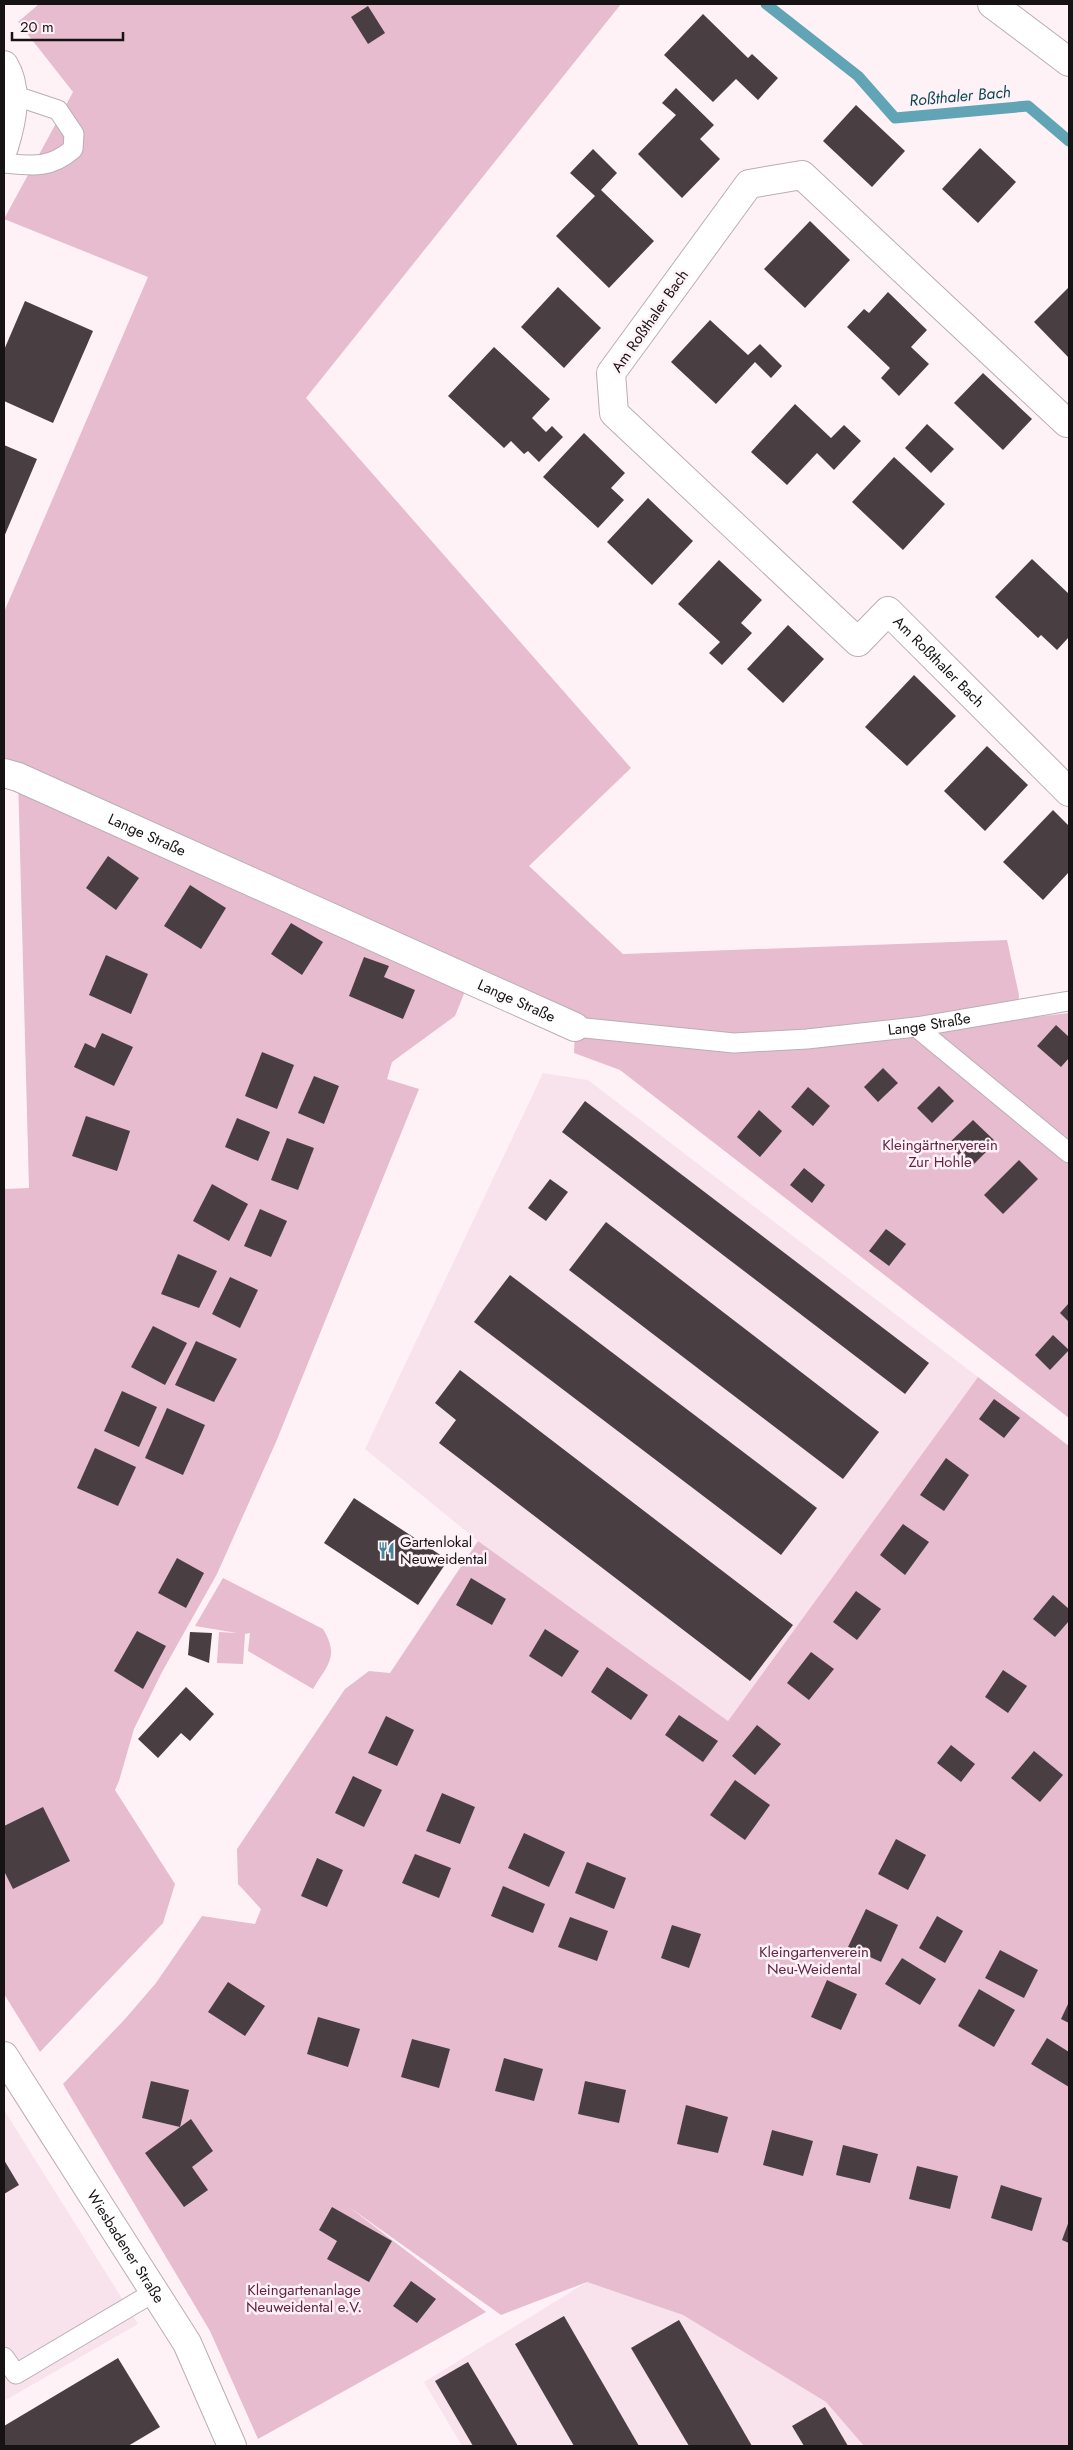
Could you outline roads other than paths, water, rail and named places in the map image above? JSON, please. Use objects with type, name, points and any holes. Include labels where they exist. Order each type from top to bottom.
[{"type":"street","points":[[992,4],[1069,62]]},
{"type":"street","points":[[4,65],[13,95],[11,123],[4,147]]},
{"type":"street","name":"Am Roßthaler Bach","points":[[1069,420],[1067,423],[802,175],[749,184],[611,373],[614,413],[858,642],[888,611],[1069,792]]},
{"type":"street","name":"Lange Straße","points":[[4,773],[18,777],[575,1027]]},
{"type":"street","name":"Wiesbadener Straße","points":[[4,2056],[156,2291],[187,2343],[232,2446]]},
{"type":"lane","points":[[4,163],[39,166],[62,158],[73,149],[74,134],[58,110],[13,95]]},
{"type":"lane","name":"Lange Straße","points":[[575,1027],[734,1043],[807,1039],[916,1027],[1069,1001]]},
{"type":"lane","points":[[916,1027],[1069,1153]]},
{"type":"lane","points":[[4,2357],[16,2374],[156,2291]]},
{"type":"waterway","name":"Roßthaler Bach","points":[[766,4],[858,76],[895,118],[1028,106],[1069,141]]},
{"type":"place","name":"Gartenlokal Neuweidental","points":[[386,1551]]},
{"type":"park label","name":"Kleingärtnerverein Zur Hohle","points":[[940,1154]]},
{"type":"park label","name":"Kleingartenverein Neu-Weidental","points":[[814,1960]]},
{"type":"park label","name":"Kleingartenanlage Neuweidental e.V.","points":[[304,2298]]}]
